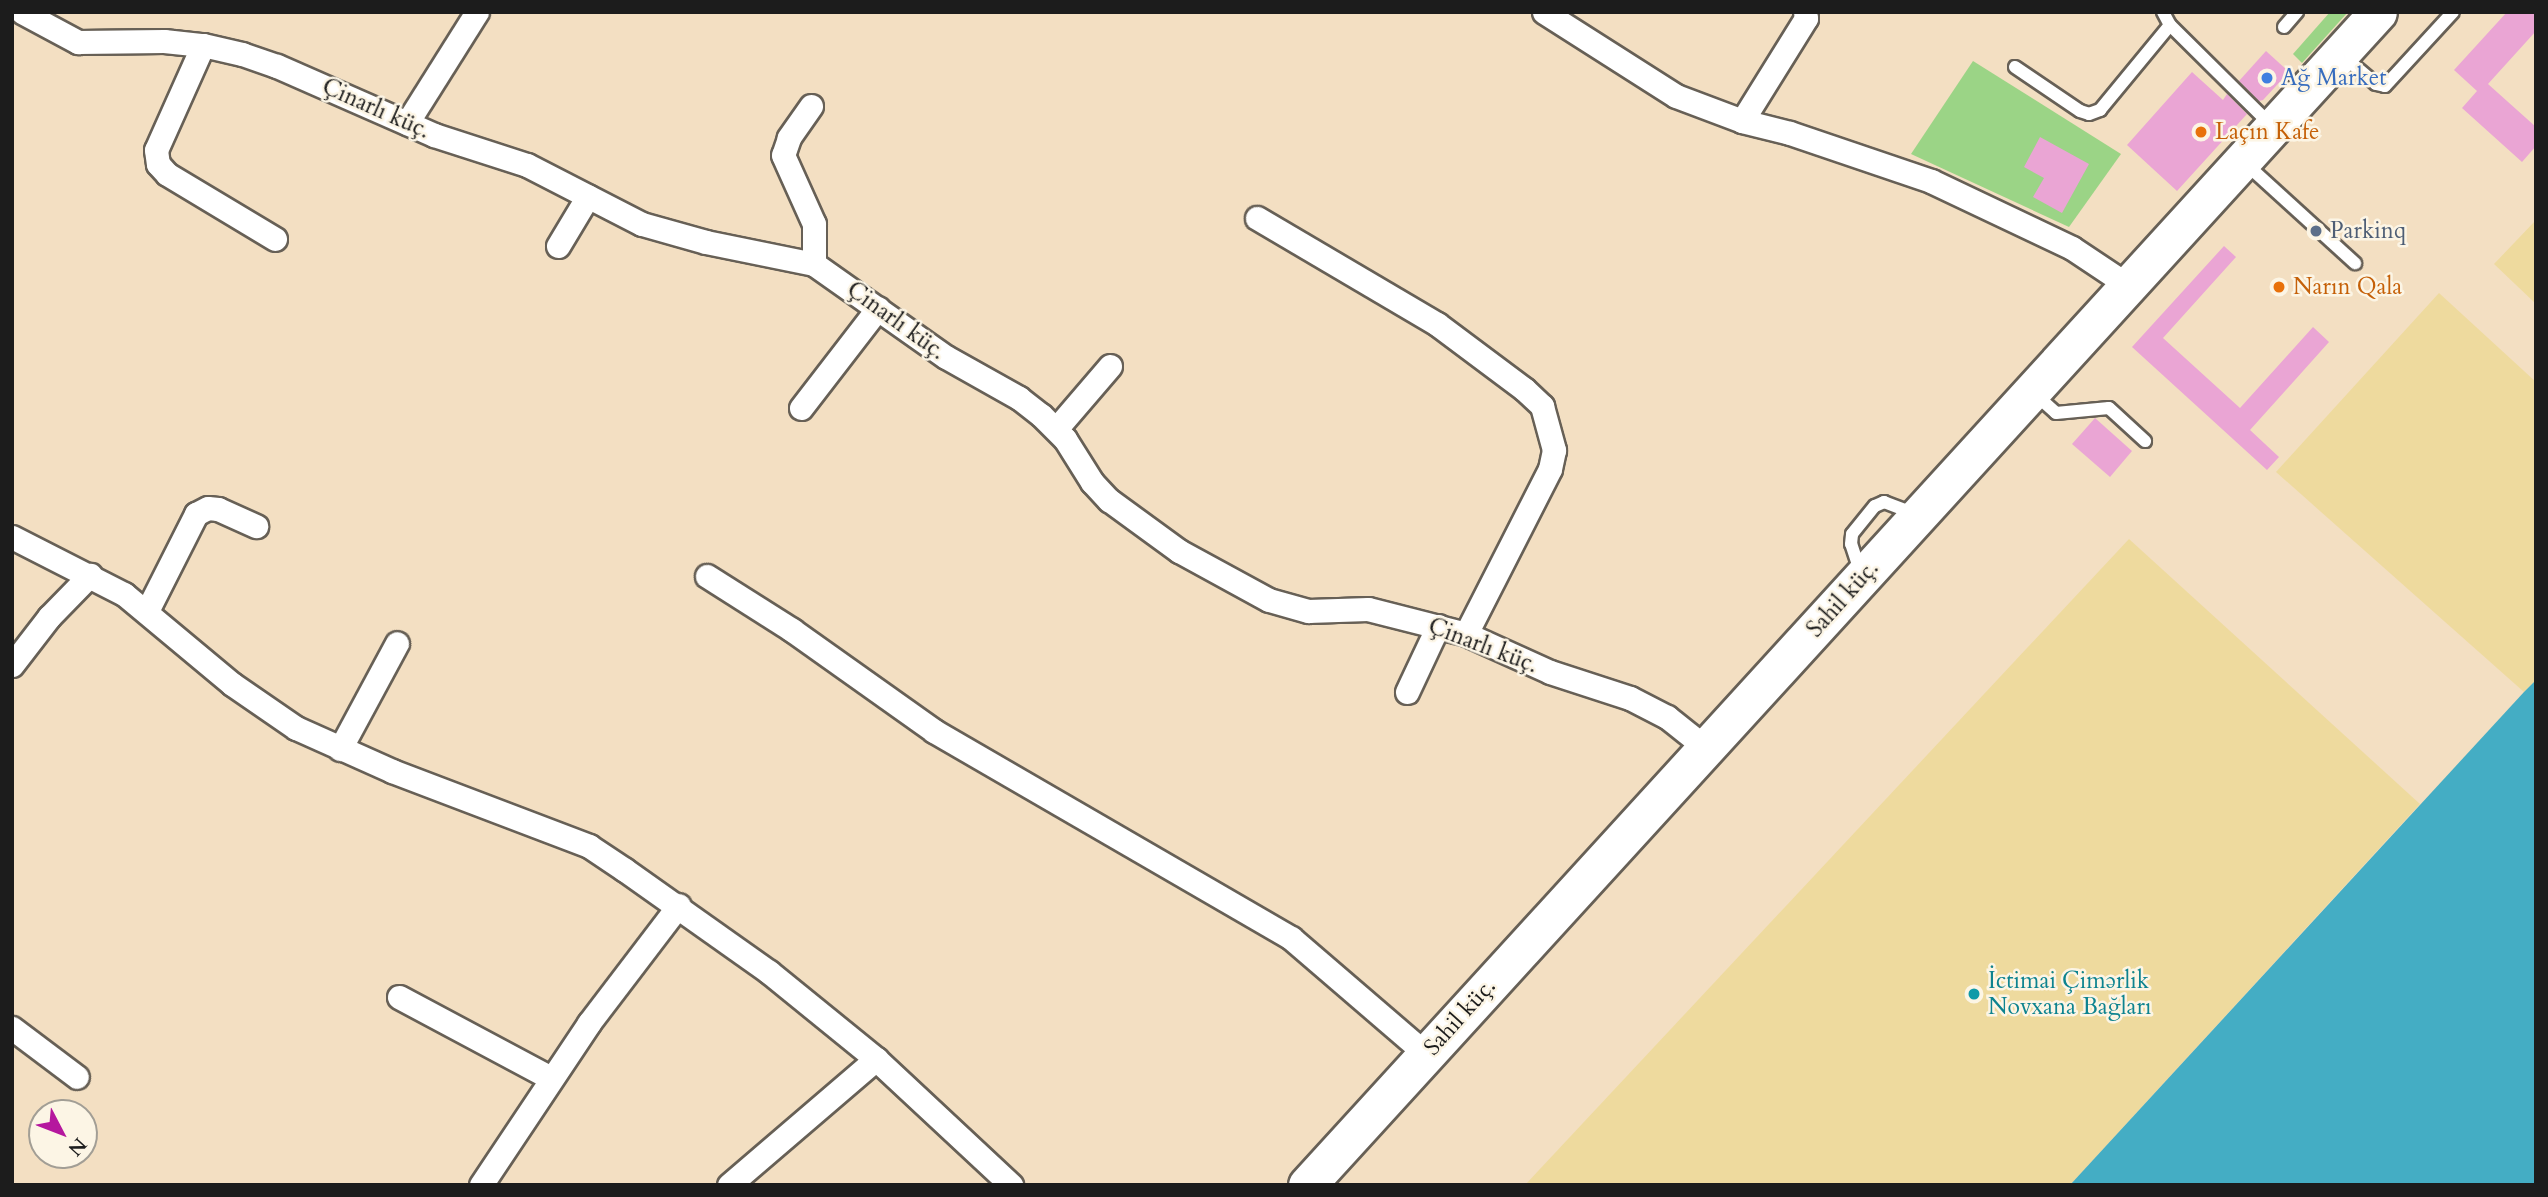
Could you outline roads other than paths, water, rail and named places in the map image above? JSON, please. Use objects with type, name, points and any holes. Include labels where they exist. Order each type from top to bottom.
[{"type":"main road","name":"Sahil küç.","points":[[1307,1185],[2378,12]]},
{"type":"street","name":"Çinarlı küç.","points":[[22,12],[78,41],[164,41],[203,45],[277,66],[407,123],[527,165],[642,224],[680,235],[814,264],[946,357],[1019,398],[1056,429],[1092,482],[1109,500],[1179,551],[1269,600],[1308,611],[1367,610],[1466,634],[1550,672],[1630,698],[1667,717],[1706,748]]},
{"type":"street","points":[[407,123],[477,12]]},
{"type":"street","points":[[1544,12],[1676,96],[1742,121],[1790,133],[1931,181],[2072,248],[2129,286]]},
{"type":"street","points":[[1742,121],[1806,18],[1805,12]]},
{"type":"street","points":[[203,45],[156,150],[158,164],[167,174],[275,239]]},
{"type":"street","points":[[811,106],[789,138],[783,155],[814,224],[814,264]]},
{"type":"street","points":[[558,246],[588,196]]},
{"type":"street","points":[[1257,218],[1437,324],[1524,389],[1542,407],[1554,450],[1550,469],[1466,634]]},
{"type":"street","points":[[801,408],[878,308]]},
{"type":"street","points":[[1056,429],[1110,366]]},
{"type":"street","points":[[147,611],[197,514],[208,508],[218,509],[256,526]]},
{"type":"street","points":[[12,537],[90,575],[147,611],[268,711],[340,749],[589,846],[679,905],[876,1059],[1011,1185]]},
{"type":"street","points":[[12,665],[50,617],[90,575]]},
{"type":"street","points":[[707,576],[792,630],[934,731],[1282,932],[1426,1054]]},
{"type":"street","points":[[1407,692],[1438,626]]},
{"type":"street","points":[[340,749],[397,643]]},
{"type":"street","points":[[481,1185],[551,1078],[679,905]]},
{"type":"street","points":[[399,997],[551,1078]]},
{"type":"street","points":[[12,1028],[77,1077]]},
{"type":"street","points":[[729,1185],[876,1059]]},
{"type":"lane","points":[[2163,12],[2169,25],[2273,127]]},
{"type":"lane","points":[[2284,27],[2297,12]]},
{"type":"lane","points":[[2340,54],[2376,84],[2385,86],[2453,12]]},
{"type":"lane","points":[[2015,67],[2080,111],[2090,114],[2100,110],[2169,25]]},
{"type":"lane","points":[[2243,161],[2355,263]]},
{"type":"lane","points":[[2032,391],[2056,413],[2109,408],[2145,441]]},
{"type":"water","points":[[2536,680],[2536,1185],[2070,1185],[2524,692]]},
{"type":"place","name":"Ağ Market","points":[[2267,78]]},
{"type":"place","name":"Laçın Kafe","points":[[2201,132]]},
{"type":"place","name":"Parkinq","points":[[2316,231]]},
{"type":"place","name":"Narın Qala","points":[[2279,287]]},
{"type":"place","name":"İctimai Çimərlik Novxana Bağları","points":[[1974,994]]}]
